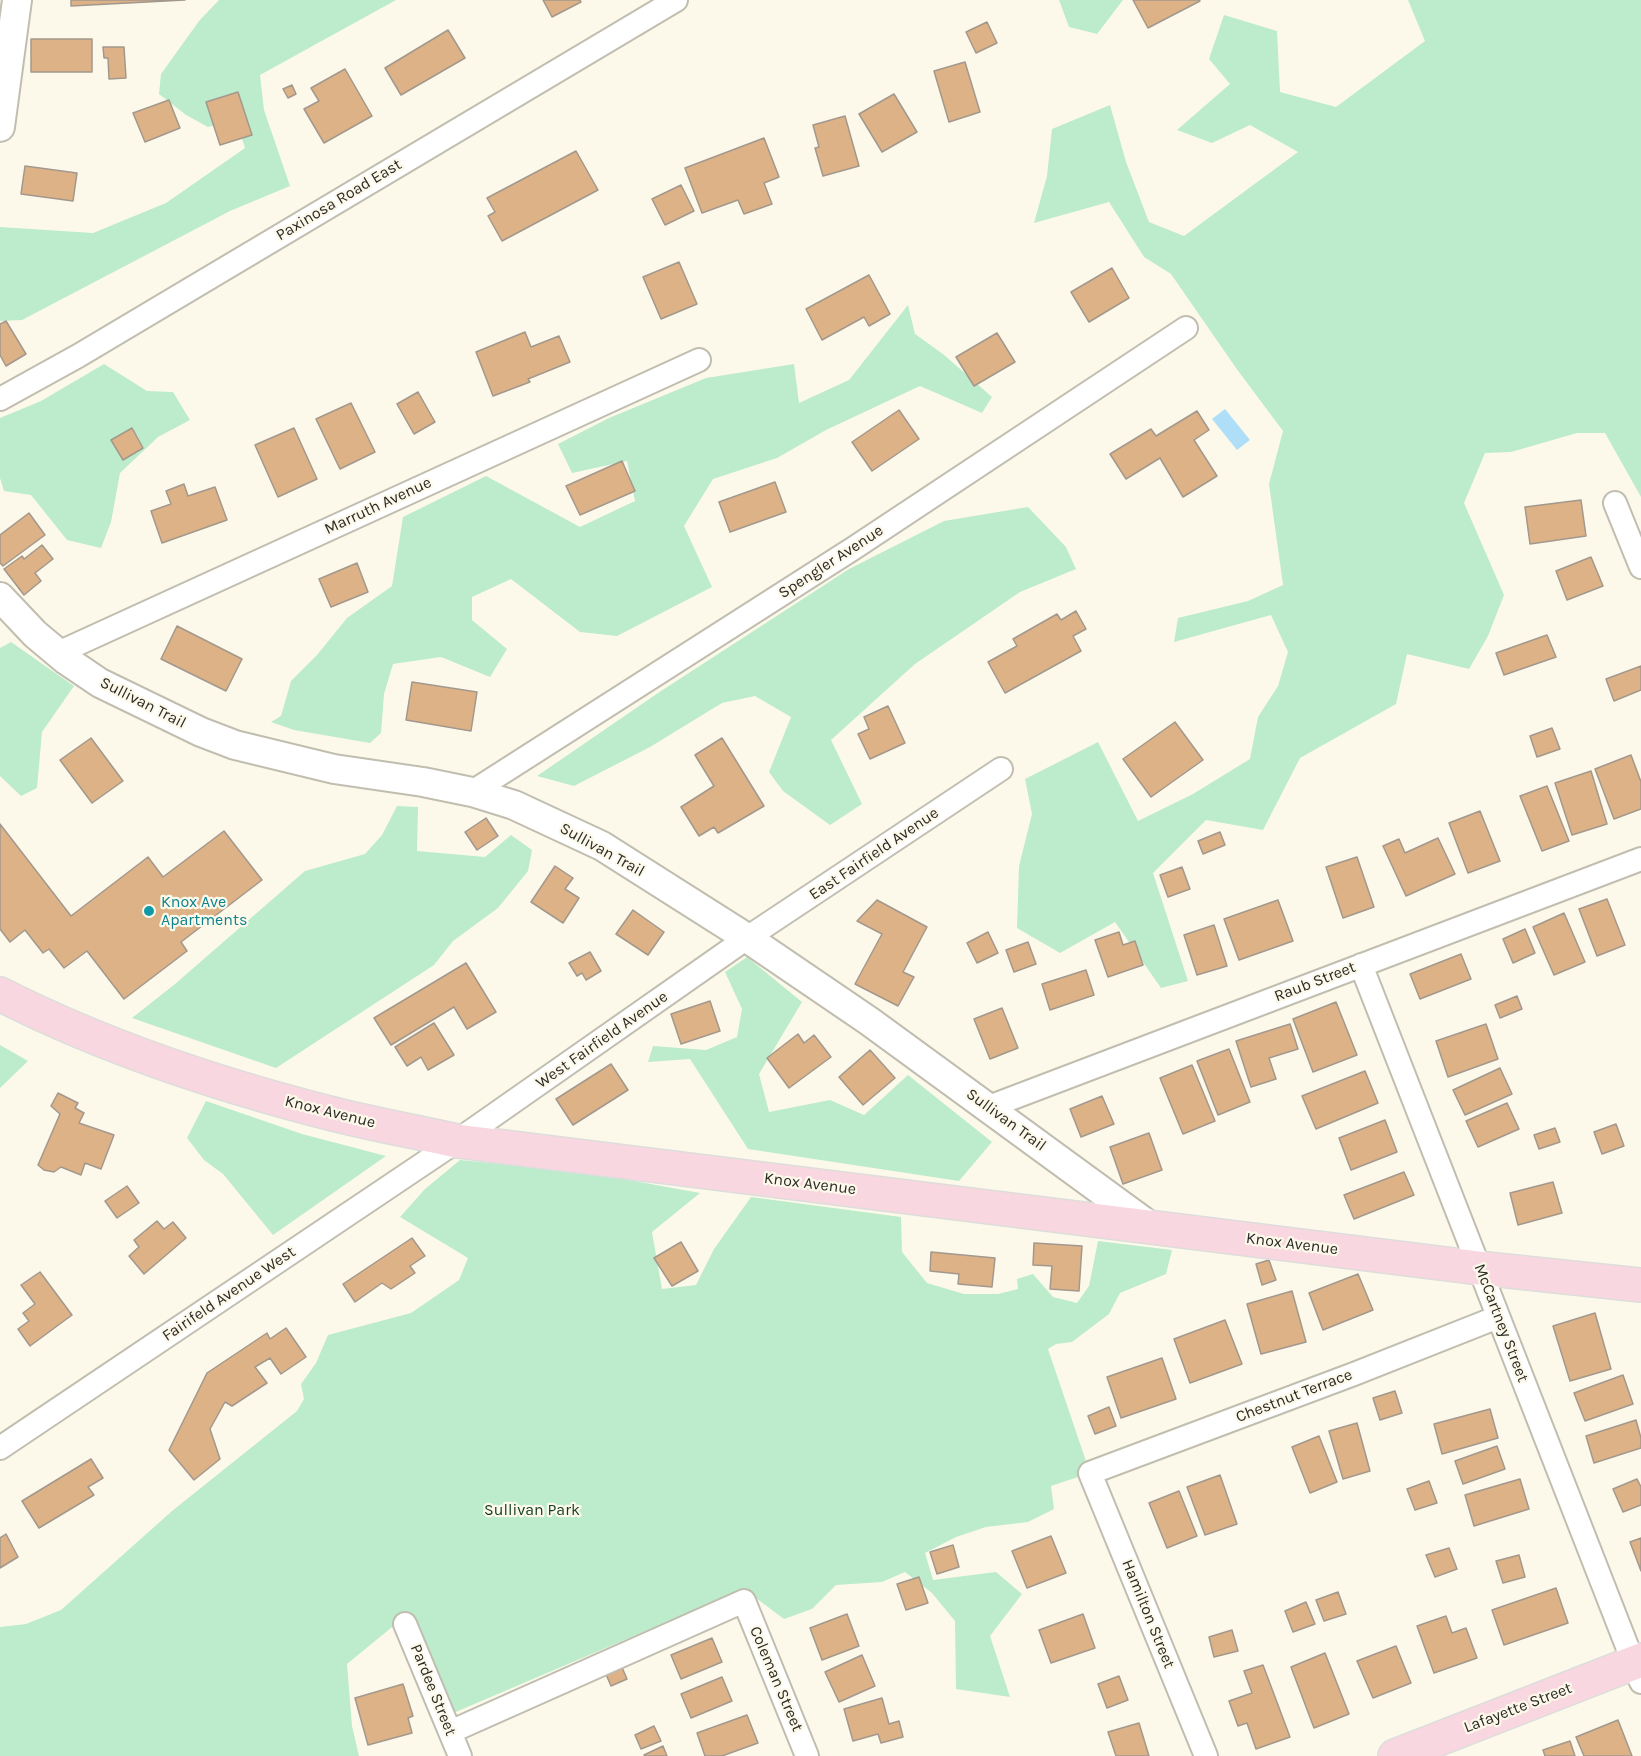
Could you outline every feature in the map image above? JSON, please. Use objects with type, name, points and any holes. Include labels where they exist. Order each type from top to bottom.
[{"type":"main road","name":"Knox Avenue","points":[[0,994],[98,1038],[260,1095],[340,1116],[457,1141],[1479,1268],[1641,1286]]},
{"type":"main road","name":"Lafayette Street","points":[[1395,1756],[1638,1668]]},
{"type":"street","points":[[0,127],[17,0]]},
{"type":"street","name":"Paxinosa Road East","points":[[0,399],[78,356],[676,0]]},
{"type":"street","name":"Spengler Avenue","points":[[472,792],[844,554],[1186,328]]},
{"type":"street","name":"Marruth Avenue","points":[[57,653],[699,360]]},
{"type":"street","points":[[1615,503],[1641,567]]},
{"type":"street","name":"Sullivan Trail","points":[[0,597],[35,634],[57,653],[100,683],[201,732],[235,745],[334,769],[423,782],[472,792],[514,805],[602,846],[747,938],[869,1022],[989,1107],[1151,1227]]},
{"type":"street","name":"East Fairfield Avenue","points":[[747,938],[1001,769]]},
{"type":"street","name":"Raub Street","points":[[989,1107],[1641,859]]},
{"type":"street","name":"West Fairfield Avenue","points":[[457,1141],[747,938]]},
{"type":"street","name":"McCartney Street","points":[[1361,965],[1638,1668]]},
{"type":"street","name":"Fairifeld Avenue West","points":[[0,1448],[457,1141]]},
{"type":"street","name":"Chestnut Terrace","points":[[1090,1473],[1354,1374],[1498,1317]]},
{"type":"street","name":"Hamilton Street","points":[[1090,1473],[1206,1756]]},
{"type":"street","name":"Coleman Street","points":[[450,1731],[744,1601],[807,1756]]},
{"type":"street","name":"Pardee Street","points":[[405,1624],[460,1756]]},
{"type":"green space","points":[[219,0],[396,0],[260,75],[264,110],[290,186],[230,211],[22,320],[0,321],[0,227],[93,233],[166,203],[245,148],[236,120],[208,127],[186,115],[159,94],[161,74],[199,21]]},
{"type":"green space","points":[[1059,0],[1123,0],[1097,34],[1069,27]]},
{"type":"green space","points":[[1408,0],[1641,0],[1641,497],[1605,433],[1577,433],[1511,452],[1485,453],[1464,503],[1504,595],[1488,636],[1469,669],[1407,654],[1396,704],[1300,758],[1263,830],[1206,820],[1153,873],[1188,981],[1161,988],[1115,922],[1060,953],[1017,928],[1019,866],[1032,814],[1025,779],[1098,742],[1138,821],[1193,794],[1250,759],[1258,717],[1278,686],[1288,652],[1271,615],[1174,642],[1178,618],[1248,601],[1283,585],[1269,484],[1283,431],[1171,274],[1144,257],[1109,202],[1034,223],[1047,176],[1052,129],[1110,105],[1126,162],[1149,222],[1184,236],[1298,152],[1250,125],[1212,143],[1177,130],[1230,84],[1209,59],[1224,15],[1277,31],[1280,92],[1336,107],[1425,41]]},
{"type":"green space","points":[[908,305],[915,334],[943,354],[992,397],[982,413],[920,386],[826,430],[777,458],[713,479],[684,526],[712,587],[617,636],[580,632],[511,579],[472,597],[472,620],[507,649],[490,677],[441,657],[393,664],[384,694],[381,733],[370,743],[294,730],[271,722],[281,716],[291,681],[317,655],[347,618],[392,586],[403,517],[486,476],[580,527],[635,501],[627,461],[572,473],[558,444],[609,418],[706,378],[794,364],[799,403],[849,380]]},
{"type":"green space","points":[[104,364],[147,391],[173,392],[190,420],[158,437],[120,473],[111,522],[101,548],[67,540],[31,495],[4,491],[0,478],[0,418],[41,401]]},
{"type":"green space","points":[[1028,507],[1066,547],[1076,569],[1020,592],[915,664],[831,740],[862,804],[830,825],[783,791],[769,772],[791,717],[755,696],[722,703],[650,747],[574,786],[537,776],[658,693],[849,569],[944,521]]},
{"type":"green space","points":[[11,642],[74,686],[42,732],[37,788],[21,796],[0,776],[0,648]]},
{"type":"green space","points":[[397,806],[418,807],[417,851],[485,857],[511,835],[532,850],[528,871],[498,908],[453,941],[434,965],[276,1068],[132,1018],[175,984],[305,871],[365,854],[382,835]]},
{"type":"green space","points":[[747,957],[802,1002],[759,1074],[769,1112],[830,1100],[864,1115],[908,1075],[992,1142],[959,1181],[748,1149],[690,1059],[648,1062],[653,1046],[706,1050],[737,1037],[742,1009],[725,972]]},
{"type":"green space","points":[[0,1045],[28,1061],[0,1088]]},
{"type":"green space","points":[[206,1101],[302,1134],[386,1156],[273,1235],[223,1174],[204,1160],[187,1138]]},
{"type":"green space","name":"Sullivan Park","points":[[460,1160],[585,1172],[700,1193],[652,1232],[662,1289],[696,1285],[714,1249],[751,1197],[901,1217],[902,1252],[927,1283],[964,1294],[998,1294],[1018,1289],[1017,1279],[1033,1274],[1053,1297],[1077,1303],[1089,1286],[1098,1241],[1172,1250],[1166,1274],[1120,1293],[1109,1314],[1072,1342],[1056,1344],[1048,1349],[1090,1473],[1051,1486],[1054,1509],[1028,1522],[986,1527],[956,1537],[925,1553],[933,1580],[996,1572],[1022,1594],[990,1636],[1010,1697],[956,1689],[955,1621],[932,1593],[905,1572],[882,1582],[836,1585],[812,1609],[784,1619],[744,1589],[451,1714],[408,1614],[347,1664],[352,1726],[359,1756],[0,1756],[0,1627],[26,1624],[61,1610],[172,1511],[297,1411],[304,1399],[301,1384],[316,1363],[328,1335],[411,1313],[459,1280],[468,1258],[400,1217],[425,1189]]},
{"type":"water","points":[[1225,409],[1250,440],[1237,450],[1212,419]]},
{"type":"building","points":[[71,0],[185,0],[71,6]]},
{"type":"building","points":[[543,0],[580,0],[581,2],[552,17]]},
{"type":"building","points":[[1133,0],[1199,0],[1200,1],[1148,28]]},
{"type":"building","points":[[987,22],[997,43],[976,53],[966,32]]},
{"type":"building","points":[[448,30],[465,58],[401,95],[385,68]]},
{"type":"building","points":[[31,39],[92,39],[92,72],[31,72]]},
{"type":"building","points":[[103,47],[124,47],[126,78],[109,79],[108,58],[104,58]]},
{"type":"building","points":[[965,62],[980,112],[949,122],[934,71]]},
{"type":"building","points":[[345,69],[372,116],[324,143],[304,109],[319,101],[311,88]]},
{"type":"building","points":[[292,85],[296,94],[288,98],[283,89]]},
{"type":"building","points":[[238,92],[252,135],[220,145],[206,102]]},
{"type":"building","points":[[894,94],[917,132],[882,152],[859,114]]},
{"type":"building","points":[[169,100],[180,128],[145,142],[133,113]]},
{"type":"building","points":[[845,116],[859,166],[823,176],[815,148],[819,147],[813,125]]},
{"type":"building","points":[[764,138],[779,177],[764,183],[772,204],[744,214],[738,200],[702,213],[685,168]]},
{"type":"building","points":[[576,151],[598,190],[502,241],[488,216],[495,212],[487,198]]},
{"type":"building","points":[[25,166],[77,173],[73,201],[21,194]]},
{"type":"building","points":[[681,185],[694,211],[665,225],[652,199]]},
{"type":"building","points":[[679,262],[697,304],[661,319],[643,277]]},
{"type":"building","points":[[1112,268],[1129,298],[1089,322],[1071,292]]},
{"type":"building","points":[[869,275],[890,314],[869,326],[864,317],[822,340],[806,309]]},
{"type":"building","points":[[6,321],[26,354],[6,366],[0,355],[0,324]]},
{"type":"building","points":[[525,332],[531,347],[559,336],[570,362],[528,379],[530,382],[493,396],[476,352]]},
{"type":"building","points":[[997,333],[1015,362],[974,386],[956,357]]},
{"type":"building","points":[[418,392],[435,422],[414,434],[397,404]]},
{"type":"building","points":[[351,403],[375,452],[340,469],[316,419]]},
{"type":"building","points":[[899,410],[919,439],[872,471],[852,442]]},
{"type":"building","points":[[1197,411],[1209,430],[1194,440],[1217,476],[1183,497],[1160,458],[1126,479],[1110,454],[1151,429],[1156,436]]},
{"type":"building","points":[[132,428],[143,448],[123,460],[111,440]]},
{"type":"building","points":[[294,428],[317,479],[278,497],[255,445]]},
{"type":"building","points":[[622,461],[635,491],[580,515],[566,486]]},
{"type":"building","points":[[775,482],[786,512],[730,532],[719,502]]},
{"type":"building","points":[[184,484],[188,496],[215,487],[227,520],[162,543],[151,511],[171,504],[166,491]]},
{"type":"building","points":[[1581,500],[1586,536],[1530,544],[1525,507]]},
{"type":"building","points":[[29,513],[45,535],[3,566],[0,563],[0,535]]},
{"type":"building","points":[[42,545],[53,559],[35,573],[41,581],[24,595],[4,569],[22,556],[24,559]]},
{"type":"building","points":[[1591,557],[1603,586],[1567,600],[1556,571]]},
{"type":"building","points":[[357,563],[368,592],[331,607],[319,579]]},
{"type":"building","points":[[1076,611],[1086,629],[1073,636],[1081,651],[1005,693],[988,662],[1017,646],[1013,639],[1057,614],[1061,620]]},
{"type":"building","points":[[177,626],[242,659],[226,691],[161,659]]},
{"type":"building","points":[[1547,635],[1556,657],[1504,675],[1496,653]]},
{"type":"building","points":[[1641,666],[1641,690],[1614,701],[1606,679]]},
{"type":"building","points":[[412,682],[477,692],[471,731],[406,720]]},
{"type":"building","points":[[888,706],[905,743],[870,759],[858,734],[869,729],[864,717]]},
{"type":"building","points":[[1175,722],[1203,760],[1151,797],[1123,759]]},
{"type":"building","points":[[1552,728],[1560,749],[1537,757],[1530,736]]},
{"type":"building","points":[[91,738],[123,781],[92,803],[60,760]]},
{"type":"building","points":[[722,738],[764,806],[718,833],[714,827],[699,836],[681,807],[714,786],[695,755]]},
{"type":"building","points":[[1631,755],[1641,782],[1641,809],[1614,819],[1595,769]]},
{"type":"building","points":[[1591,771],[1607,824],[1572,835],[1555,783]]},
{"type":"building","points":[[1547,786],[1569,841],[1542,851],[1520,796]]},
{"type":"building","points":[[1480,811],[1500,861],[1468,873],[1449,823]]},
{"type":"building","points":[[486,818],[498,836],[477,850],[465,832]]},
{"type":"building","name":"Knox Ave Apartments","points":[[0,824],[71,916],[148,857],[163,877],[224,831],[262,880],[181,942],[187,951],[124,999],[87,951],[64,968],[49,949],[43,953],[25,930],[10,942],[0,929]]},
{"type":"building","points":[[1220,832],[1225,845],[1203,854],[1198,841]]},
{"type":"building","points":[[1438,838],[1455,874],[1406,896],[1383,846],[1399,839],[1405,853]]},
{"type":"building","points":[[1357,857],[1374,907],[1343,918],[1326,867]]},
{"type":"building","points":[[555,866],[573,878],[565,889],[579,898],[563,923],[531,902]]},
{"type":"building","points":[[1182,867],[1190,889],[1168,897],[1160,875]]},
{"type":"building","points":[[1607,899],[1625,945],[1597,956],[1579,909]]},
{"type":"building","points":[[877,900],[927,927],[903,972],[914,977],[898,1006],[855,984],[882,934],[857,921]]},
{"type":"building","points":[[1278,900],[1293,941],[1239,960],[1224,919]]},
{"type":"building","points":[[633,910],[664,932],[648,955],[616,934]]},
{"type":"building","points":[[1564,913],[1585,962],[1554,975],[1533,927]]},
{"type":"building","points":[[1214,925],[1227,966],[1197,975],[1184,935]]},
{"type":"building","points":[[1525,929],[1535,953],[1513,963],[1503,939]]},
{"type":"building","points":[[988,932],[998,953],[977,963],[967,943]]},
{"type":"building","points":[[1119,932],[1123,945],[1135,941],[1143,965],[1108,977],[1095,940]]},
{"type":"building","points":[[1028,942],[1036,964],[1014,972],[1006,950]]},
{"type":"building","points":[[590,952],[601,971],[586,980],[582,973],[577,976],[569,963]]},
{"type":"building","points":[[1461,954],[1471,979],[1420,999],[1410,974]]},
{"type":"building","points":[[466,963],[496,1012],[467,1029],[454,1007],[391,1045],[374,1018]]},
{"type":"building","points":[[1086,970],[1094,995],[1050,1010],[1042,984]]},
{"type":"building","points":[[1517,996],[1522,1009],[1500,1018],[1495,1005]]},
{"type":"building","points":[[710,1001],[720,1031],[681,1044],[671,1014]]},
{"type":"building","points":[[1336,1002],[1357,1055],[1313,1072],[1293,1019]]},
{"type":"building","points":[[1002,1008],[1018,1048],[990,1059],[974,1019]]},
{"type":"building","points":[[434,1023],[454,1055],[428,1070],[421,1057],[407,1066],[395,1047]]},
{"type":"building","points":[[1290,1024],[1298,1049],[1269,1058],[1276,1079],[1251,1087],[1236,1041]]},
{"type":"building","points":[[1486,1024],[1498,1059],[1448,1077],[1436,1041]]},
{"type":"building","points":[[798,1034],[804,1043],[814,1035],[831,1057],[789,1088],[767,1058]]},
{"type":"building","points":[[1229,1049],[1250,1102],[1218,1115],[1197,1061]]},
{"type":"building","points":[[870,1050],[895,1078],[863,1105],[839,1077]]},
{"type":"building","points":[[611,1064],[628,1090],[573,1125],[556,1099]]},
{"type":"building","points":[[1192,1065],[1215,1121],[1183,1134],[1160,1078]]},
{"type":"building","points":[[1500,1068],[1512,1094],[1465,1115],[1453,1090]]},
{"type":"building","points":[[1365,1071],[1378,1103],[1316,1129],[1302,1096]]},
{"type":"building","points":[[58,1093],[78,1103],[75,1108],[84,1113],[79,1123],[114,1135],[101,1169],[85,1163],[81,1175],[61,1167],[54,1172],[44,1170],[38,1165],[60,1114],[51,1106]]},
{"type":"building","points":[[1102,1096],[1114,1124],[1081,1137],[1070,1109]]},
{"type":"building","points":[[1507,1103],[1519,1129],[1478,1147],[1466,1121]]},
{"type":"building","points":[[1385,1120],[1397,1152],[1351,1170],[1339,1138]]},
{"type":"building","points":[[1616,1124],[1624,1146],[1602,1154],[1594,1132]]},
{"type":"building","points":[[1555,1128],[1560,1142],[1539,1149],[1534,1135]]},
{"type":"building","points":[[1149,1133],[1162,1170],[1123,1184],[1110,1147]]},
{"type":"building","points":[[1404,1172],[1414,1195],[1354,1219],[1344,1195]]},
{"type":"building","points":[[1553,1182],[1562,1213],[1518,1225],[1510,1193]]},
{"type":"building","points":[[127,1186],[139,1203],[117,1218],[105,1201]]},
{"type":"building","points":[[157,1221],[164,1229],[173,1222],[186,1238],[144,1274],[129,1256],[139,1247],[134,1240]]},
{"type":"building","points":[[412,1238],[425,1256],[410,1266],[415,1273],[391,1289],[382,1283],[355,1302],[343,1284]]},
{"type":"building","points":[[681,1242],[698,1271],[672,1286],[654,1258]]},
{"type":"building","points":[[1034,1243],[1082,1246],[1079,1291],[1050,1289],[1052,1266],[1033,1265]]},
{"type":"building","points":[[931,1252],[995,1258],[992,1287],[958,1284],[959,1274],[930,1271]]},
{"type":"building","points":[[1269,1260],[1276,1280],[1262,1285],[1256,1264]]},
{"type":"building","points":[[40,1272],[72,1315],[30,1346],[18,1329],[29,1321],[23,1313],[35,1304],[21,1285]]},
{"type":"building","points":[[1358,1274],[1373,1310],[1323,1330],[1309,1293]]},
{"type":"building","points":[[1292,1291],[1306,1342],[1261,1354],[1247,1304]]},
{"type":"building","points":[[1595,1313],[1611,1369],[1570,1381],[1553,1326]]},
{"type":"building","points":[[1225,1320],[1242,1364],[1190,1383],[1174,1339]]},
{"type":"building","points":[[286,1328],[306,1357],[281,1374],[270,1358],[255,1367],[267,1383],[232,1406],[225,1402],[210,1429],[220,1459],[194,1480],[169,1450],[207,1373],[267,1333],[270,1339]]},
{"type":"building","points":[[1162,1358],[1176,1399],[1121,1418],[1107,1377]]},
{"type":"building","points":[[1623,1375],[1633,1404],[1585,1421],[1574,1393]]},
{"type":"building","points":[[1395,1391],[1402,1413],[1380,1420],[1373,1398]]},
{"type":"building","points":[[1109,1407],[1116,1426],[1095,1434],[1088,1416]]},
{"type":"building","points":[[1490,1409],[1498,1438],[1442,1454],[1434,1424]]},
{"type":"building","points":[[1636,1420],[1641,1448],[1594,1463],[1586,1436]]},
{"type":"building","points":[[1357,1423],[1370,1471],[1343,1479],[1329,1431]]},
{"type":"building","points":[[1319,1436],[1337,1482],[1310,1493],[1292,1447]]},
{"type":"building","points":[[1497,1446],[1505,1469],[1463,1484],[1455,1461]]},
{"type":"building","points":[[91,1459],[103,1478],[88,1487],[94,1495],[39,1528],[22,1501]]},
{"type":"building","points":[[1220,1475],[1237,1524],[1205,1535],[1187,1487]]},
{"type":"building","points":[[1520,1479],[1529,1509],[1474,1526],[1465,1495]]},
{"type":"building","points":[[1637,1479],[1641,1487],[1641,1505],[1623,1512],[1613,1489]]},
{"type":"building","points":[[1429,1481],[1437,1503],[1415,1510],[1407,1489]]},
{"type":"building","points":[[1179,1491],[1197,1536],[1167,1548],[1149,1503]]},
{"type":"building","points":[[6,1534],[18,1557],[0,1568],[0,1538]]},
{"type":"building","points":[[1051,1536],[1066,1573],[1027,1588],[1012,1551]]},
{"type":"building","points":[[1641,1538],[1641,1571],[1630,1542]]},
{"type":"building","points":[[953,1545],[959,1567],[937,1574],[930,1552]]},
{"type":"building","points":[[1449,1548],[1457,1569],[1435,1577],[1426,1555]]},
{"type":"building","points":[[1519,1555],[1525,1577],[1503,1583],[1496,1561]]},
{"type":"building","points":[[919,1577],[928,1603],[906,1610],[897,1584]]},
{"type":"building","points":[[1556,1588],[1568,1623],[1504,1645],[1492,1610]]},
{"type":"building","points":[[1338,1592],[1346,1614],[1324,1621],[1316,1600]]},
{"type":"building","points":[[1306,1602],[1315,1624],[1293,1632],[1285,1611]]},
{"type":"building","points":[[847,1614],[859,1646],[822,1660],[810,1628]]},
{"type":"building","points":[[1083,1614],[1095,1648],[1051,1663],[1039,1630]]},
{"type":"building","points":[[1446,1616],[1452,1633],[1466,1628],[1477,1658],[1434,1673],[1417,1626]]},
{"type":"building","points":[[1232,1630],[1238,1651],[1214,1657],[1209,1637]]},
{"type":"building","points":[[712,1638],[722,1662],[681,1679],[671,1655]]},
{"type":"building","points":[[1396,1646],[1411,1683],[1373,1698],[1357,1661]]},
{"type":"building","points":[[1325,1653],[1349,1714],[1314,1728],[1291,1667]]},
{"type":"building","points":[[862,1655],[875,1686],[839,1702],[825,1672]]},
{"type":"building","points":[[621,1665],[627,1679],[611,1686],[605,1672]]},
{"type":"building","points":[[1263,1665],[1290,1737],[1256,1749],[1247,1723],[1238,1726],[1229,1701],[1252,1693],[1244,1671]]},
{"type":"building","points":[[1119,1676],[1128,1700],[1107,1708],[1098,1684]]},
{"type":"building","points":[[722,1677],[732,1701],[691,1718],[681,1694]]},
{"type":"building","points":[[403,1684],[413,1716],[408,1718],[412,1733],[368,1745],[355,1698]]},
{"type":"building","points":[[882,1698],[889,1724],[899,1721],[903,1737],[881,1743],[878,1734],[853,1741],[844,1709]]},
{"type":"building","points":[[747,1715],[758,1743],[722,1756],[705,1756],[697,1733]]},
{"type":"building","points":[[1618,1720],[1632,1756],[1584,1756],[1576,1737]]},
{"type":"building","points":[[1139,1723],[1149,1756],[1116,1756],[1108,1732]]},
{"type":"building","points":[[654,1726],[661,1741],[641,1749],[635,1735]]},
{"type":"building","points":[[1570,1741],[1575,1756],[1545,1756],[1543,1750]]},
{"type":"building","points":[[663,1746],[667,1756],[644,1755]]},
{"type":"place","name":"Knox Ave Apartments","points":[[149,911]]}]
